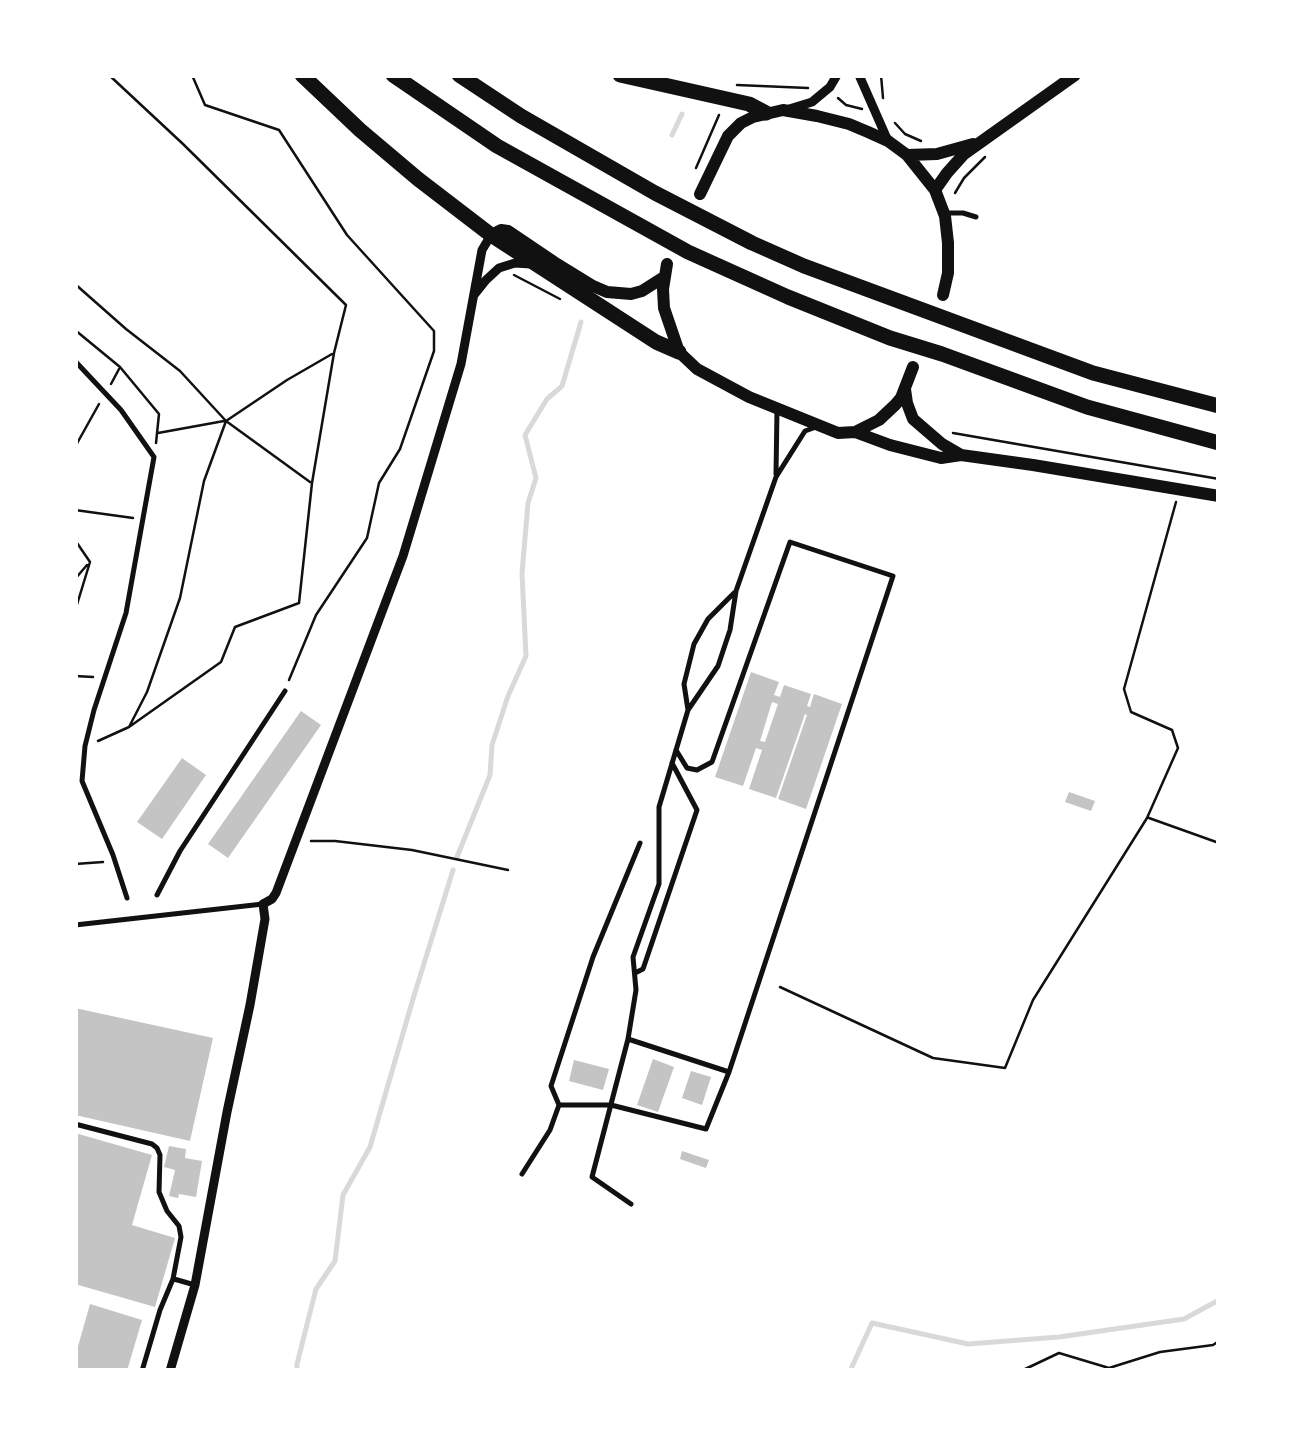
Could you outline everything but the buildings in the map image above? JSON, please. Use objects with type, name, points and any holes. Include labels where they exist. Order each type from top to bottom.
[{"type":"highway","points":[[302,75],[360,130],[491,236],[656,342],[679,352]]},
{"type":"highway","points":[[393,75],[498,146],[642,227],[788,297],[890,338],[1086,407],[1219,443]]},
{"type":"highway","points":[[459,75],[521,116],[655,193],[804,266],[1093,373],[1219,406]]},
{"type":"highway","points":[[620,75],[749,104],[766,114]]},
{"type":"main road","points":[[935,190],[947,172],[984,140],[1074,75]]},
{"type":"main road","points":[[700,194],[728,136],[752,117],[783,110],[849,124],[888,141],[907,155],[935,190],[944,213],[948,243],[948,273],[942,295]]},
{"type":"main road","points":[[907,155],[937,154],[984,140]]},
{"type":"main road","points":[[491,236],[508,230],[608,292],[642,291],[666,270],[664,308],[679,352],[707,375],[838,433],[855,432],[879,420],[905,390],[914,367]]},
{"type":"main road","points":[[905,390],[913,419],[961,455]]},
{"type":"main road","points":[[855,432],[929,456],[961,455],[1219,496]]},
{"type":"street","points":[[783,110],[812,102],[830,87],[836,75]]},
{"type":"street","points":[[859,75],[888,141]]},
{"type":"street","points":[[170,1371],[195,1285],[250,1005],[264,904],[276,893],[402,556],[456,383],[482,250],[491,236]]},
{"type":"street","points":[[474,297],[499,268],[515,263],[534,264]]},
{"type":"lane","points":[[944,213],[976,218]]},
{"type":"lane","points":[[75,361],[121,410],[154,457],[126,614],[85,746],[82,781],[128,898]]},
{"type":"lane","points":[[776,476],[777,409]]},
{"type":"lane","points":[[631,1204],[592,1176],[628,1038],[636,990],[634,957],[659,884],[659,808],[688,710],[718,666],[730,630],[736,591],[776,476],[805,432],[818,426]]},
{"type":"lane","points":[[559,1104],[612,1105],[706,1128],[893,576],[790,542],[712,762],[697,770],[688,768],[676,750]]},
{"type":"lane","points":[[688,710],[684,684],[694,644],[708,619],[736,591]]},
{"type":"lane","points":[[157,895],[180,851],[284,691]]},
{"type":"lane","points":[[635,972],[644,969],[698,810],[672,763]]},
{"type":"lane","points":[[522,1174],[550,1130],[559,1104],[552,1086],[557,1067],[593,957],[640,843]]},
{"type":"lane","points":[[75,925],[264,904]]},
{"type":"lane","points":[[628,1038],[728,1072]]},
{"type":"lane","points":[[75,1124],[152,1144],[160,1155],[159,1192],[179,1226],[181,1237],[173,1279],[142,1371]]},
{"type":"lane","points":[[173,1279],[195,1285]]},
{"type":"path","points":[[85,746],[129,727],[222,662],[235,627],[299,602],[312,483],[346,306],[109,75]]},
{"type":"path","points":[[192,75],[205,105],[279,130],[347,235],[434,331],[434,351],[400,449],[380,483],[367,538],[316,615],[284,691]]},
{"type":"path","points":[[881,75],[884,104]]},
{"type":"path","points":[[694,172],[724,98]]},
{"type":"path","points":[[894,122],[905,134],[931,144]]},
{"type":"path","points":[[955,193],[988,152],[984,140]]},
{"type":"path","points":[[499,268],[572,306]]},
{"type":"path","points":[[75,284],[180,371],[226,421],[312,483]]},
{"type":"path","points":[[75,330],[120,368],[159,414],[154,457]]},
{"type":"path","points":[[157,433],[226,421],[334,353]]},
{"type":"path","points":[[111,384],[120,368]]},
{"type":"path","points":[[75,447],[102,400]]},
{"type":"path","points":[[129,727],[147,692],[180,598],[204,481],[226,421]]},
{"type":"path","points":[[947,432],[1219,480]]},
{"type":"path","points":[[780,987],[933,1058],[1004,1068],[1033,1000],[1147,818],[1178,748],[1172,730],[1131,712],[1124,689],[1180,489]]},
{"type":"path","points":[[75,510],[143,519]]},
{"type":"path","points":[[75,540],[90,562]]},
{"type":"path","points":[[75,579],[90,562]]},
{"type":"path","points":[[75,612],[90,562]]},
{"type":"path","points":[[75,676],[105,678]]},
{"type":"path","points":[[1147,818],[1219,844]]},
{"type":"path","points":[[294,842],[334,840],[508,870]]},
{"type":"path","points":[[75,864],[114,861]]},
{"type":"path","points":[[1021,1371],[1060,1353],[1109,1368],[1160,1352],[1214,1345],[1219,1341]]},
{"type":"path","points":[[1214,1345],[1219,1352]]},
{"type":"waterway","points":[[672,135],[682,114]]},
{"type":"waterway","points":[[457,857],[490,775],[492,745],[526,656],[522,573],[528,503],[536,478],[525,435],[547,399],[562,386],[581,322]]},
{"type":"waterway","points":[[297,1371],[316,1289],[335,1261],[343,1195],[370,1147],[453,870]]},
{"type":"waterway","points":[[850,1371],[872,1323],[968,1344],[1059,1337],[1184,1319],[1219,1300]]}]
